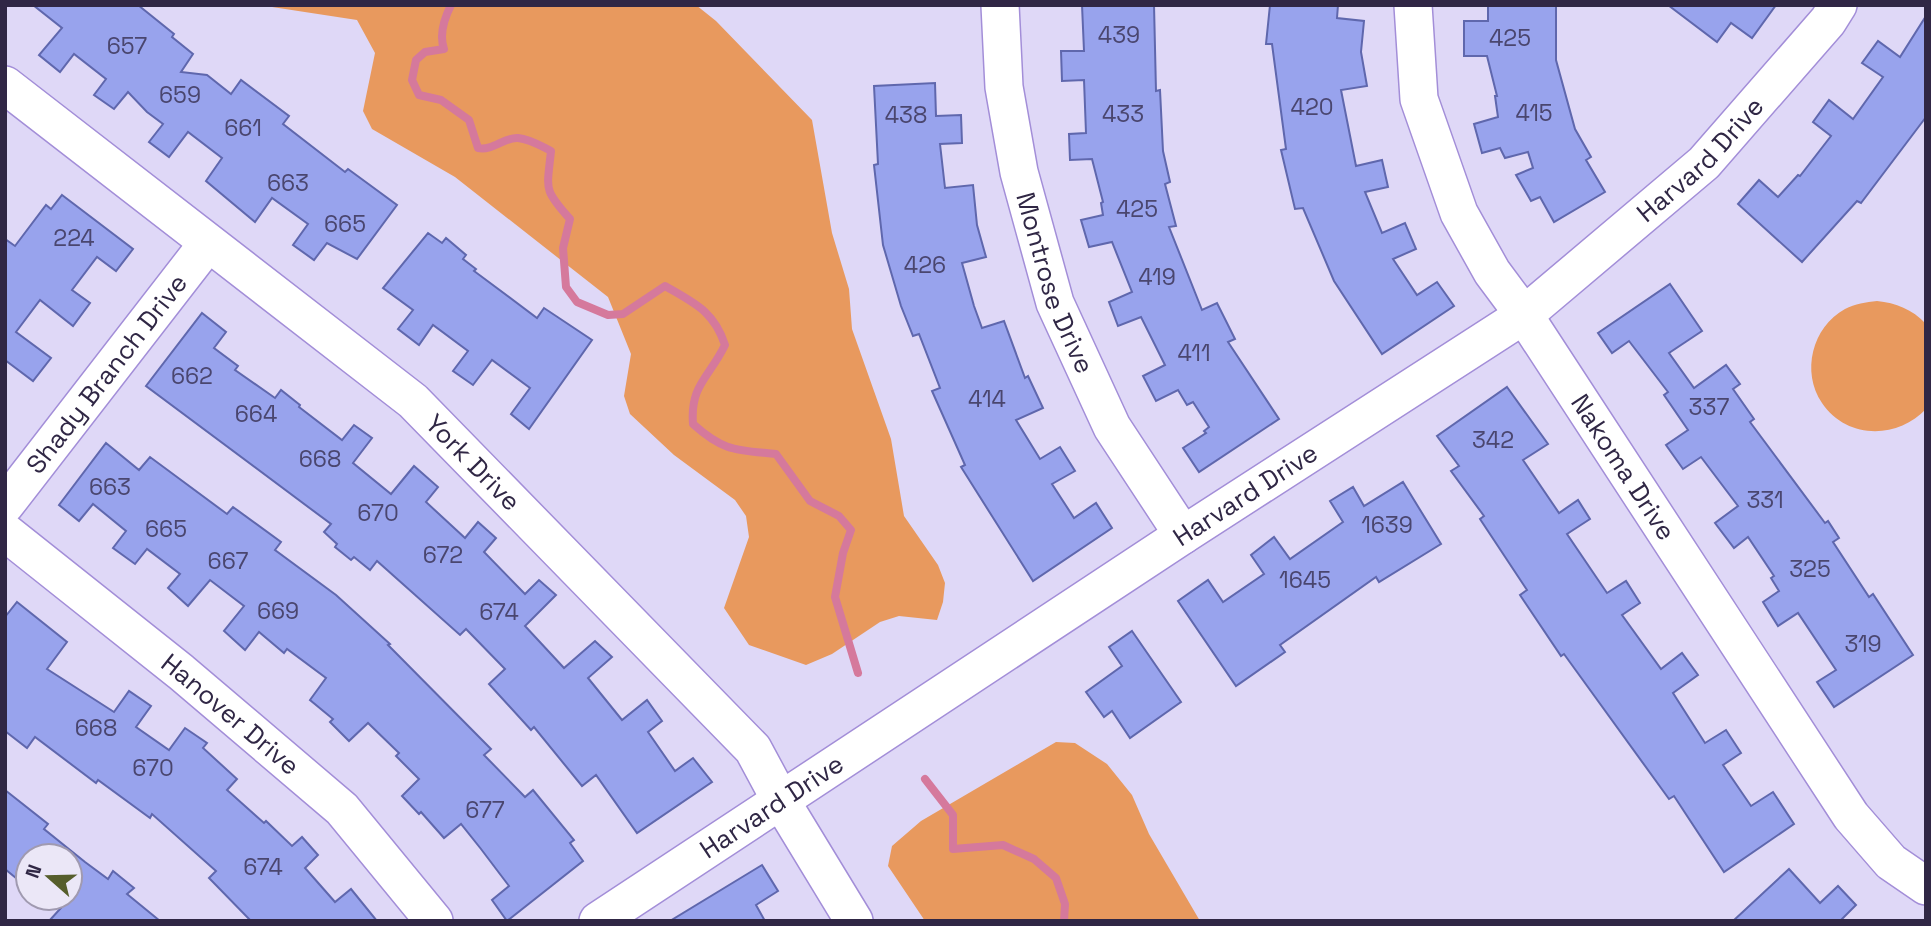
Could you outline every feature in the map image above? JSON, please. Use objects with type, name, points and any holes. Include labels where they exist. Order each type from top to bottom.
[{"type":"street","name":"Montrose Drive","points":[[1000,5],[1004,88],[1019,173],[1055,303],[1112,427],[1183,536]]},
{"type":"street","name":"Nakoma Drive","points":[[1413,5],[1419,99],[1459,213],[1492,272],[1524,315],[1851,816],[1891,862],[1926,886]]},
{"type":"street","name":"Harvard Drive","points":[[598,921],[1524,315],[1704,163],[1828,21],[1838,5]]},
{"type":"street","name":"York Drive","points":[[5,85],[413,401],[753,748],[781,801],[854,921]]},
{"type":"street","name":"Shady Branch Drive","points":[[5,505],[208,243]]},
{"type":"street","name":"Hanover Drive","points":[[5,532],[181,672],[342,809],[434,921]]},
{"type":"shaded area","points":[[259,5],[696,5],[716,21],[812,120],[832,233],[849,289],[852,329],[891,439],[904,516],[938,565],[945,583],[937,620],[899,616],[880,622],[832,654],[806,665],[749,645],[724,608],[749,537],[746,516],[735,500],[674,455],[630,414],[624,396],[631,354],[608,297],[455,177],[372,129],[363,111],[375,53],[357,20]]},
{"type":"shaded area","points":[[1877,301],[1903,308],[1926,324],[1926,409],[1901,426],[1873,431],[1845,424],[1832,415],[1816,391],[1811,364],[1818,338],[1834,317],[1853,306]]},
{"type":"shaded area","points":[[1056,742],[1075,743],[1107,764],[1132,795],[1149,834],[1200,921],[925,921],[888,866],[892,846],[921,821]]},
{"type":"building","points":[[33,5],[138,5],[174,34],[172,37],[193,54],[181,72],[207,75],[231,94],[241,80],[289,116],[283,124],[345,172],[348,169],[397,205],[357,259],[327,243],[314,260],[293,245],[308,224],[272,198],[255,222],[206,181],[222,158],[188,132],[169,157],[149,142],[163,124],[128,92],[114,109],[94,95],[106,79],[74,54],[60,72],[39,55],[62,28]]},
{"type":"building","points":[[1082,5],[1154,5],[1156,91],[1160,90],[1163,151],[1170,182],[1165,184],[1176,226],[1169,227],[1202,310],[1217,303],[1235,339],[1228,342],[1279,419],[1199,472],[1183,448],[1206,433],[1204,431],[1209,427],[1193,402],[1187,405],[1178,390],[1156,401],[1143,376],[1165,365],[1141,317],[1118,326],[1109,302],[1132,292],[1112,242],[1089,247],[1081,220],[1103,215],[1103,202],[1092,159],[1070,160],[1069,134],[1086,133],[1084,80],[1062,81],[1061,51],[1084,51]]},
{"type":"building","points":[[1270,5],[1338,5],[1337,18],[1364,21],[1361,52],[1367,86],[1341,90],[1356,166],[1382,160],[1388,187],[1365,192],[1382,233],[1405,223],[1416,249],[1393,259],[1417,295],[1437,282],[1454,306],[1382,354],[1334,281],[1303,208],[1295,209],[1281,150],[1286,149],[1272,44],[1266,44]]},
{"type":"building","points":[[1488,5],[1556,5],[1556,60],[1575,129],[1591,157],[1586,160],[1605,192],[1554,222],[1540,197],[1531,201],[1516,175],[1533,168],[1528,152],[1505,158],[1500,148],[1482,153],[1474,124],[1498,117],[1497,96],[1487,56],[1464,56],[1464,21],[1488,21]]},
{"type":"building","points":[[1668,5],[1776,5],[1752,38],[1731,23],[1717,42]]},
{"type":"building","points":[[1926,16],[1926,117],[1861,203],[1857,201],[1802,262],[1738,204],[1759,180],[1778,197],[1798,175],[1800,176],[1831,136],[1813,122],[1829,100],[1853,119],[1883,77],[1862,63],[1878,41],[1900,57]]},
{"type":"building","points":[[935,83],[936,116],[961,115],[962,143],[940,144],[945,188],[973,185],[977,225],[986,257],[962,263],[974,306],[982,328],[1004,321],[1025,378],[1028,376],[1043,408],[1016,420],[1040,459],[1060,447],[1075,471],[1052,484],[1074,518],[1096,503],[1112,528],[1033,581],[961,467],[965,465],[932,391],[940,388],[919,334],[913,336],[901,306],[883,245],[874,165],[878,164],[874,86]]},
{"type":"building","points":[[62,195],[133,249],[116,271],[97,257],[72,290],[90,303],[73,326],[40,300],[16,332],[51,358],[33,381],[5,360],[5,239],[15,246],[46,205],[51,209]]},
{"type":"building","points":[[428,233],[442,243],[446,238],[466,255],[463,259],[476,269],[474,271],[537,318],[544,308],[592,340],[529,429],[511,414],[530,388],[492,360],[473,385],[453,371],[468,351],[433,325],[419,345],[398,329],[413,310],[383,288]]},
{"type":"building","points":[[1670,284],[1702,331],[1669,353],[1694,388],[1726,365],[1740,384],[1733,389],[1754,419],[1750,422],[1825,523],[1828,521],[1839,538],[1833,542],[1869,597],[1873,594],[1913,655],[1834,707],[1817,682],[1836,670],[1798,613],[1778,626],[1763,602],[1779,591],[1771,578],[1774,576],[1748,537],[1734,548],[1715,523],[1738,506],[1701,457],[1683,469],[1666,445],[1688,430],[1664,395],[1668,392],[1629,341],[1612,353],[1598,333]]},
{"type":"building","points":[[202,313],[226,332],[214,348],[238,366],[235,370],[275,398],[281,390],[342,440],[354,425],[372,438],[353,463],[391,494],[414,466],[438,487],[426,502],[465,538],[478,522],[496,538],[484,552],[525,594],[539,580],[556,595],[525,626],[564,668],[595,641],[612,657],[588,678],[622,720],[647,700],[662,721],[648,732],[675,771],[693,758],[712,782],[637,833],[596,775],[582,786],[534,727],[531,730],[489,684],[505,669],[466,629],[460,635],[377,561],[370,570],[354,557],[351,560],[335,547],[337,544],[324,532],[331,524],[146,386]]},
{"type":"building","points":[[1507,387],[1548,444],[1523,460],[1559,513],[1578,500],[1590,519],[1567,534],[1607,593],[1626,581],[1640,603],[1622,615],[1661,669],[1682,653],[1698,675],[1673,693],[1705,743],[1726,730],[1741,753],[1723,765],[1751,806],[1773,792],[1794,824],[1724,872],[1674,796],[1669,799],[1564,654],[1561,656],[1520,595],[1527,590],[1480,519],[1484,516],[1451,471],[1459,466],[1437,436]]},
{"type":"building","points":[[106,443],[139,470],[150,457],[227,514],[233,507],[281,542],[275,550],[336,595],[390,644],[388,645],[491,749],[484,755],[525,797],[533,790],[574,840],[570,843],[583,861],[507,921],[492,900],[509,886],[461,824],[444,838],[421,812],[419,814],[402,796],[419,779],[396,756],[399,753],[368,723],[349,741],[330,722],[333,719],[310,700],[326,678],[287,649],[284,653],[259,632],[245,650],[224,631],[244,606],[210,580],[188,606],[168,588],[180,574],[147,549],[135,564],[113,548],[126,531],[93,504],[79,521],[59,505]]},
{"type":"building","points":[[1403,482],[1441,544],[1379,582],[1376,577],[1280,645],[1285,652],[1236,686],[1178,601],[1208,580],[1223,602],[1264,574],[1251,555],[1274,537],[1290,559],[1343,522],[1330,501],[1353,487],[1364,506]]},
{"type":"building","points":[[17,602],[67,642],[47,669],[114,712],[129,691],[151,706],[136,727],[169,750],[185,728],[207,743],[203,748],[237,779],[227,790],[292,846],[302,837],[318,855],[305,868],[335,902],[351,889],[377,921],[251,921],[209,878],[216,871],[152,814],[150,818],[98,780],[96,783],[35,737],[27,748],[5,731],[5,617]]},
{"type":"building","points":[[1132,631],[1181,702],[1130,738],[1112,711],[1104,717],[1086,692],[1122,666],[1109,647]]},
{"type":"building","points":[[5,790],[48,824],[44,829],[60,842],[14,842],[14,876],[5,869]]},
{"type":"building","points":[[84,861],[108,879],[113,871],[134,888],[127,894],[160,921],[49,921],[57,912],[84,912]]},
{"type":"building","points":[[762,865],[778,891],[756,905],[765,921],[670,921]]},
{"type":"building","points":[[1789,869],[1820,903],[1838,886],[1856,905],[1840,921],[1733,921]]},
{"type":"waterway","points":[[451,5],[443,27],[444,49],[425,52],[416,60],[412,80],[419,95],[441,100],[469,120],[478,148],[489,148],[518,138],[551,151],[549,188],[555,201],[570,219],[563,248],[566,287],[577,302],[608,315],[623,314],[665,286],[709,316],[725,345],[694,400],[693,424],[723,445],[751,452],[776,454],[810,501],[839,516],[851,530],[843,553],[835,597],[858,673]]},
{"type":"waterway","points":[[925,779],[953,815],[953,849],[1003,845],[1034,859],[1056,878],[1065,904],[1064,921]]}]
